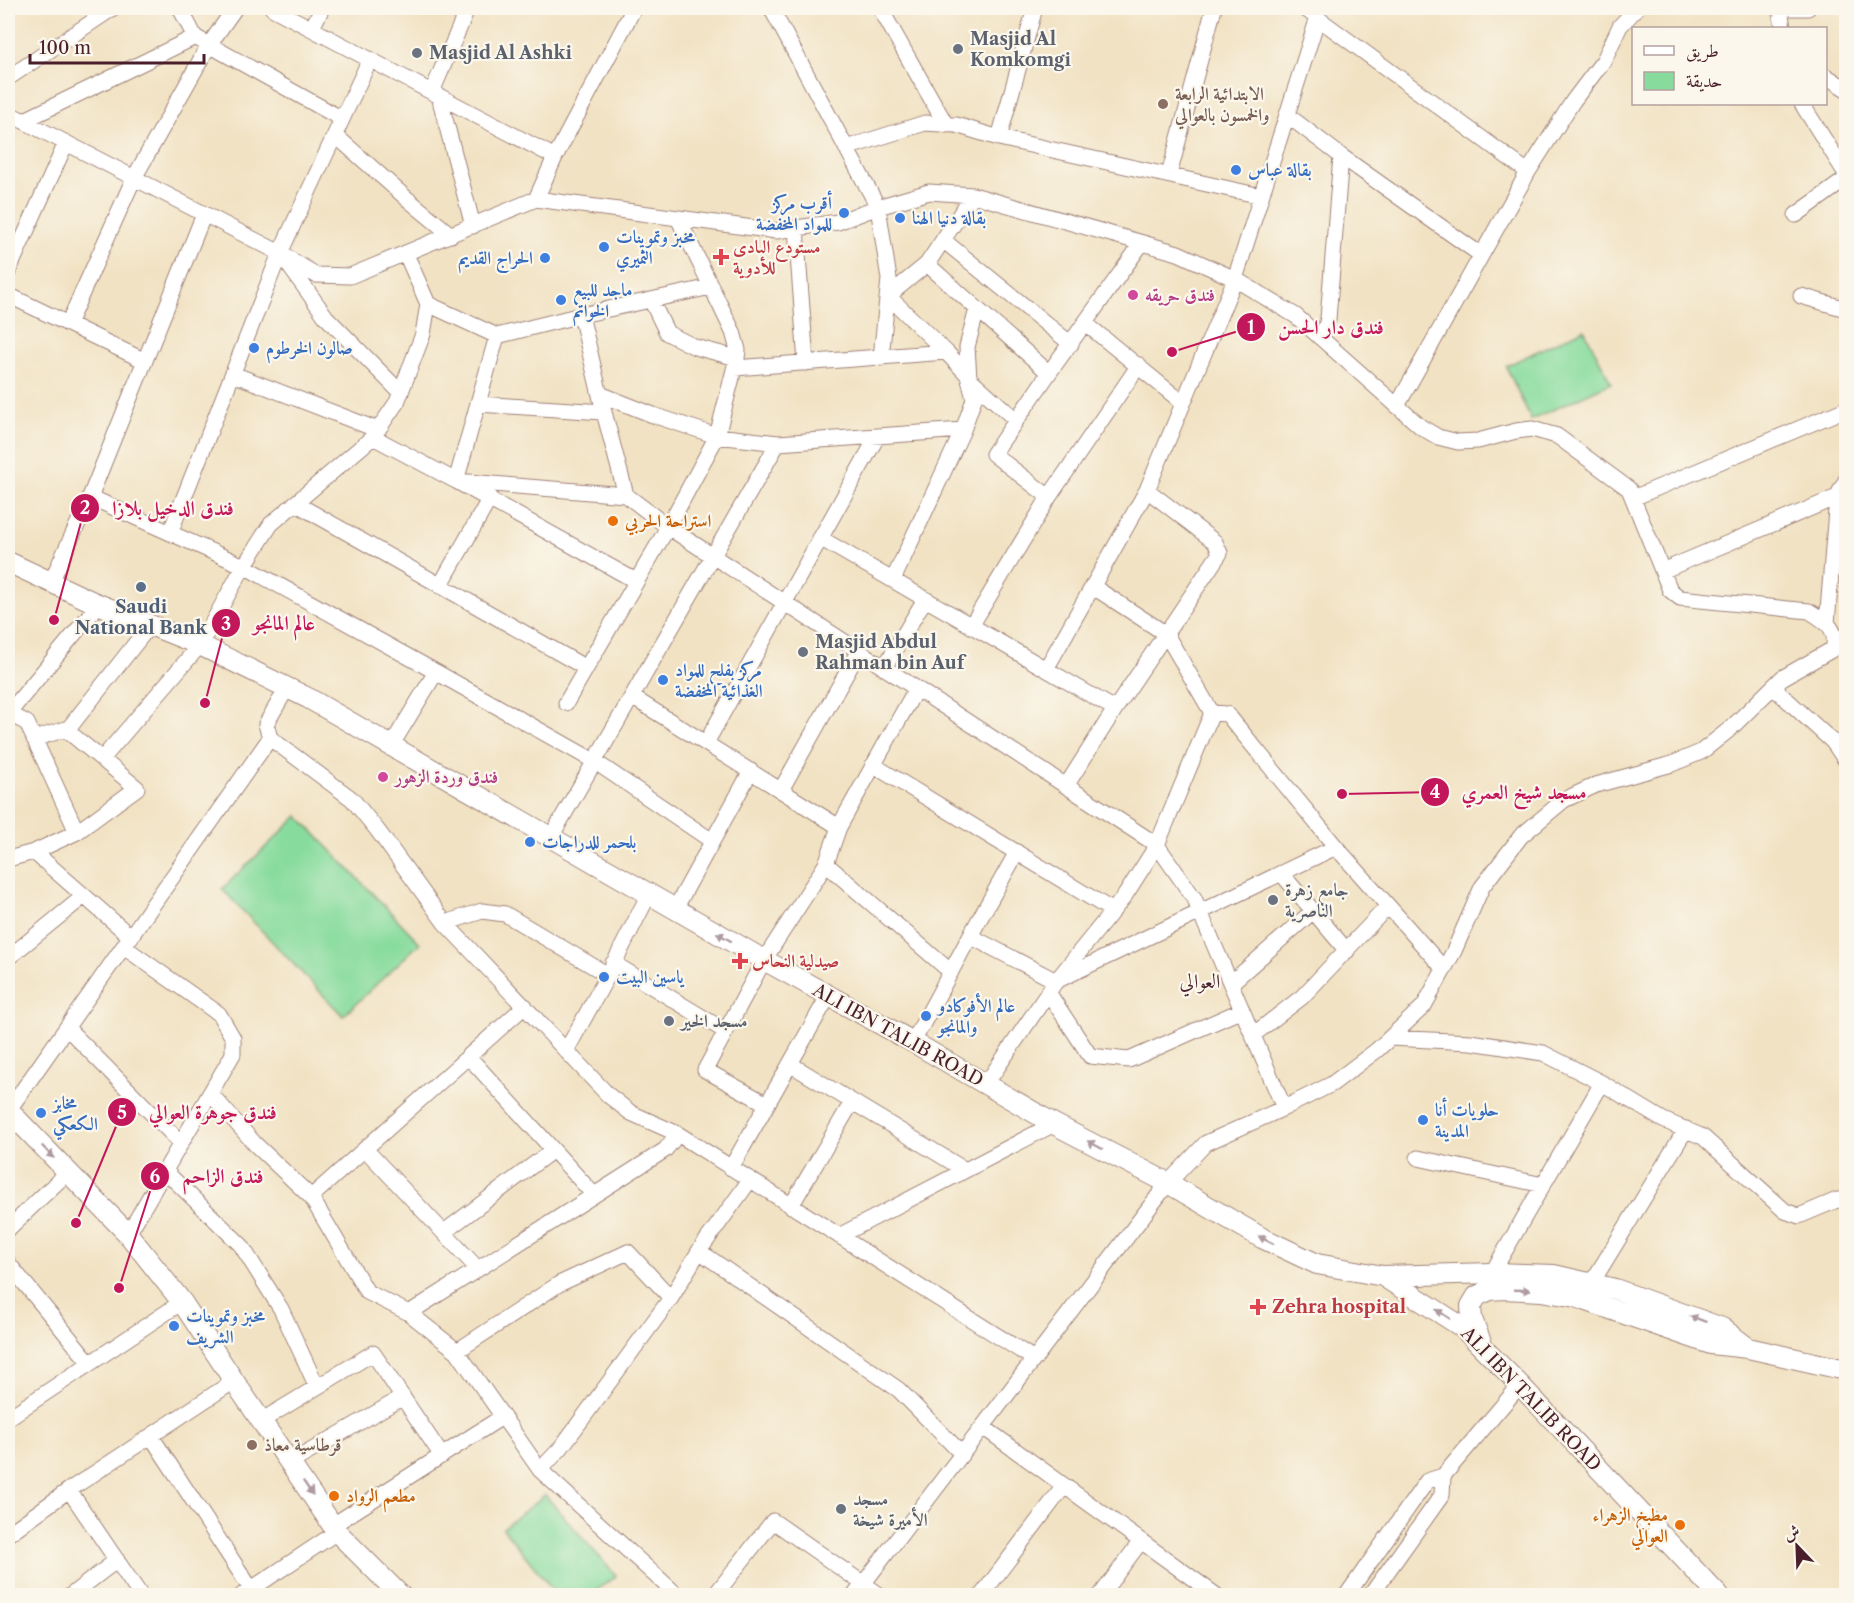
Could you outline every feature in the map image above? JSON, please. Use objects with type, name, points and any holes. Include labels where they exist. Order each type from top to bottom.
[{"type":"main road","name":"ALI IBN TALIB ROAD","points":[[8,562],[99,604],[200,645],[287,688],[1054,1124],[1168,1183],[1262,1238],[1317,1264],[1383,1276],[1462,1327],[1520,1385],[1719,1596]]},
{"type":"main road","points":[[8,1111],[128,1234],[182,1302],[335,1528],[400,1596]]},
{"type":"main road","points":[[1383,1276],[1492,1272],[1554,1275],[1615,1289],[1722,1328],[1748,1348]]},
{"type":"main road","points":[[1483,1347],[1473,1319],[1471,1305],[1477,1296],[1490,1290],[1541,1291],[1576,1297],[1711,1344],[1748,1348],[1846,1370]]},
{"type":"street","points":[[8,78],[113,8]]},
{"type":"street","points":[[180,8],[195,37],[342,119]]},
{"type":"street","points":[[68,324],[134,178],[209,45],[235,8]]},
{"type":"street","points":[[272,8],[555,157]]},
{"type":"street","points":[[312,28],[322,8]]},
{"type":"street","points":[[459,8],[464,17],[436,94],[473,226]]},
{"type":"street","points":[[536,199],[555,157],[634,8]]},
{"type":"street","points":[[771,8],[878,207],[889,279],[881,358]]},
{"type":"street","points":[[880,8],[946,125]]},
{"type":"street","points":[[999,138],[1035,8]]},
{"type":"street","points":[[1169,175],[1214,8]]},
{"type":"street","points":[[1304,8],[1528,172]]},
{"type":"street","points":[[1397,406],[1528,172],[1573,101],[1604,60],[1620,26],[1637,8]]},
{"type":"street","points":[[1783,27],[1778,8],[1808,8]]},
{"type":"street","points":[[1046,669],[1147,490],[1184,403],[1235,279],[1318,17]]},
{"type":"street","points":[[23,121],[195,37]]},
{"type":"street","points":[[170,533],[280,254],[370,59]]},
{"type":"street","points":[[1827,77],[1846,89]]},
{"type":"street","points":[[1803,105],[1846,174]]},
{"type":"street","points":[[8,113],[280,254],[315,275],[350,276],[536,199],[776,231],[838,222],[929,192],[973,195],[1178,253],[1235,279],[1296,316],[1421,427],[1438,437],[1458,442],[1478,441],[1532,429],[1557,436],[1629,489],[1670,590],[1680,598],[1809,611],[1827,624],[1841,642],[1833,649],[1782,678],[1730,729],[1701,752],[1672,764],[1596,785],[1564,800],[1521,836],[1482,887],[1424,1006],[1390,1038],[1332,1084],[1206,1143],[1168,1183],[854,1596]]},
{"type":"street","points":[[1287,115],[1481,255]]},
{"type":"street","points":[[846,148],[925,123],[956,125],[999,138],[1261,196]]},
{"type":"street","points":[[335,135],[451,235]]},
{"type":"street","points":[[8,272],[66,143]]},
{"type":"street","points":[[1322,339],[1328,319],[1341,156]]},
{"type":"street","points":[[1796,215],[1846,179]]},
{"type":"street","points":[[888,296],[927,264],[973,195]]},
{"type":"street","points":[[51,582],[90,497],[204,214]]},
{"type":"street","points":[[566,703],[668,527],[717,436],[736,363],[738,350],[733,332],[678,218]]},
{"type":"street","points":[[796,228],[806,363]]},
{"type":"street","points":[[943,240],[1071,344]]},
{"type":"street","points":[[1048,497],[993,454],[1142,243]]},
{"type":"street","points":[[280,254],[326,317],[400,393]]},
{"type":"street","points":[[102,759],[200,645],[244,566],[271,524],[376,434],[397,402],[423,334],[428,304],[406,254]]},
{"type":"street","points":[[927,264],[1049,372]]},
{"type":"street","points":[[428,304],[497,336],[711,287]]},
{"type":"street","points":[[8,295],[145,361]]},
{"type":"street","points":[[888,296],[946,352],[969,378],[1016,420]]},
{"type":"street","points":[[1801,296],[1846,309]]},
{"type":"street","points":[[651,300],[668,333],[695,347],[736,363],[806,363],[946,352]]},
{"type":"street","points":[[893,580],[963,430],[974,399],[969,378],[967,346],[978,309]]},
{"type":"street","points":[[581,315],[626,495]]},
{"type":"street","points":[[1086,323],[1184,403]]},
{"type":"street","points":[[456,481],[497,336]]},
{"type":"street","points":[[971,626],[1048,497],[1139,365]]},
{"type":"street","points":[[233,374],[376,434],[636,581]]},
{"type":"street","points":[[600,394],[653,415],[717,436],[778,443],[963,430]]},
{"type":"street","points":[[478,404],[604,412]]},
{"type":"street","points":[[1633,498],[1846,409]]},
{"type":"street","points":[[706,743],[877,437]]},
{"type":"street","points":[[551,837],[778,443]]},
{"type":"street","points":[[1827,624],[1837,497],[1846,480]]},
{"type":"street","points":[[456,481],[626,495],[668,527],[1157,845],[1194,898],[1284,1108]]},
{"type":"street","points":[[1066,786],[1220,553],[1215,542],[1147,490]]},
{"type":"street","points":[[90,497],[244,566],[436,672],[594,762],[712,841]]},
{"type":"street","points":[[1662,572],[1837,497]]},
{"type":"street","points":[[440,586],[490,498]]},
{"type":"street","points":[[295,503],[586,668]]},
{"type":"street","points":[[820,538],[1115,709]]},
{"type":"street","points":[[1092,586],[1166,634],[1212,713]]},
{"type":"street","points":[[884,668],[925,599]]},
{"type":"street","points":[[77,832],[27,723],[8,713],[99,604]]},
{"type":"street","points":[[34,740],[69,728],[150,625]]},
{"type":"street","points":[[781,790],[859,651]]},
{"type":"street","points":[[391,746],[436,672]]},
{"type":"street","points":[[1773,687],[1833,742],[1846,761]]},
{"type":"street","points":[[287,688],[266,724],[270,738],[352,799],[445,923],[608,1095],[631,1113],[678,1134],[1034,1359]]},
{"type":"street","points":[[767,1104],[705,1070],[764,960],[826,864],[839,826],[916,689]]},
{"type":"street","points":[[632,697],[839,826]]},
{"type":"street","points":[[986,1084],[1052,987],[1125,897],[1157,845],[1212,713]]},
{"type":"street","points":[[1212,713],[1227,714],[1336,847],[1444,969]]},
{"type":"street","points":[[8,859],[34,852],[77,832],[137,788],[65,729]]},
{"type":"street","points":[[8,1111],[270,738]]},
{"type":"street","points":[[873,765],[1113,911]]},
{"type":"street","points":[[675,909],[751,771]]},
{"type":"street","points":[[1052,987],[1200,912],[1336,847]]},
{"type":"street","points":[[34,852],[84,896],[127,942],[219,1014],[233,1038],[233,1054],[128,1234]]},
{"type":"street","points":[[913,1042],[1017,852]]},
{"type":"street","points":[[826,864],[951,972]]},
{"type":"street","points":[[1281,873],[1347,951]]},
{"type":"street","points":[[566,1050],[649,894]]},
{"type":"street","points":[[8,958],[84,896]]},
{"type":"street","points":[[1253,1035],[1302,997],[1388,906]]},
{"type":"street","points":[[445,923],[482,911],[505,914],[725,1031]]},
{"type":"street","points":[[1231,983],[1313,911]]},
{"type":"street","points":[[970,936],[1052,987],[1090,1056],[1129,1060],[1242,1010]]},
{"type":"street","points":[[731,1168],[829,995]]},
{"type":"street","points":[[311,1197],[525,1006]]},
{"type":"street","points":[[67,1028],[181,1143]]},
{"type":"street","points":[[1390,1038],[1471,1042],[1543,1053],[1602,1083],[1663,1120],[1703,1137],[1785,1211],[1799,1216],[1837,1200],[1846,1201]]},
{"type":"street","points":[[468,1056],[594,1195]]},
{"type":"street","points":[[790,1064],[965,1170]]},
{"type":"street","points":[[1492,1272],[1602,1083]]},
{"type":"street","points":[[210,1093],[255,1144],[311,1197],[367,1292],[409,1313],[457,1351],[540,1470],[678,1596]]},
{"type":"street","points":[[791,1206],[852,1102]]},
{"type":"street","points":[[839,1236],[1054,1124]]},
{"type":"street","points":[[1591,1284],[1686,1129]]},
{"type":"street","points":[[409,1313],[665,1150],[678,1134]]},
{"type":"street","points":[[365,1149],[478,1269]]},
{"type":"street","points":[[444,1232],[553,1150]]},
{"type":"street","points":[[1418,1158],[1543,1185]]},
{"type":"street","points":[[165,1171],[241,1245],[281,1309],[317,1387]]},
{"type":"street","points":[[8,1229],[68,1172]]},
{"type":"street","points":[[540,1470],[560,1449],[671,1298],[699,1251],[750,1180]]},
{"type":"street","points":[[699,1251],[899,1390],[962,1454]]},
{"type":"street","points":[[457,1351],[559,1284],[628,1252],[671,1298]]},
{"type":"street","points":[[8,1263],[90,1364]]},
{"type":"street","points":[[8,1418],[182,1302]]},
{"type":"street","points":[[261,1421],[373,1353],[442,1456]]},
{"type":"street","points":[[8,1534],[69,1490],[234,1381]]},
{"type":"street","points":[[1346,1596],[1427,1481],[1443,1476],[1520,1385]]},
{"type":"street","points":[[290,1463],[403,1397]]},
{"type":"street","points":[[151,1436],[246,1592],[335,1528],[502,1417]]},
{"type":"street","points":[[983,1427],[1217,1596]]},
{"type":"street","points":[[1370,1596],[1442,1496],[1443,1476]]},
{"type":"street","points":[[981,1596],[1064,1486]]},
{"type":"street","points":[[69,1490],[141,1596]]},
{"type":"street","points":[[715,1595],[773,1521],[881,1596]]},
{"type":"street","points":[[1100,1596],[1141,1541]]},
{"type":"street","points":[[70,1596],[117,1560]]},
{"type":"green space","points":[[1584,329],[1611,383],[1531,420],[1506,366]]},
{"type":"green space","points":[[298,816],[420,943],[343,1016],[222,889]]},
{"type":"green space","points":[[545,1495],[616,1576],[590,1595],[557,1595],[503,1528]]},
{"type":"place","name":"Masjid Al Komkomgi","points":[[958,49]]},
{"type":"place","name":"Masjid Al Ashki","points":[[417,53]]},
{"type":"place","name":"الابتدائية الرابعة والخمسون بالعوالي","points":[[1163,104]]},
{"type":"place","name":"بقالة عباس","points":[[1236,170]]},
{"type":"place","name":"أقرب مركز للمواد المخفضة","points":[[844,213]]},
{"type":"place","name":"بقالة دنيا الهنا","points":[[900,218]]},
{"type":"place","name":"مخبز وتموينات الثميري","points":[[604,247]]},
{"type":"place","name":"مستودع البادى للأدوية","points":[[721,257]]},
{"type":"place","name":"الحراج القديم","points":[[545,258]]},
{"type":"place","name":"فندق حريقه","points":[[1133,295]]},
{"type":"place","name":"ماجد للبيع الخواتم","points":[[561,300]]},
{"type":"place","name":"صالون الخرطوم","points":[[254,348]]},
{"type":"place","name":"فندق دار الحسن","points":[[1172,352]]},
{"type":"place","name":"استراحة الحربي","points":[[613,521]]},
{"type":"place","name":"Saudi National Bank","points":[[141,587]]},
{"type":"place","name":"فندق الدخيل بلازا","points":[[54,620]]},
{"type":"place","name":"Masjid Abdul Rahman bin Auf","points":[[803,652]]},
{"type":"place","name":"مركز بفلح للمواد الغذائية المخفضة","points":[[663,680]]},
{"type":"place","name":"عالم المانجو","points":[[205,703]]},
{"type":"place","name":"فندق وردة الزهور","points":[[383,777]]},
{"type":"place","name":"مسجد شيخ العمري","points":[[1342,794]]},
{"type":"place","name":"بلحمر للدراجات","points":[[530,842]]},
{"type":"place","name":"جامع زهرة الناصرية","points":[[1273,900]]},
{"type":"place","name":"صيدلية النحاس","points":[[740,961]]},
{"type":"place","name":"ياسين البيت","points":[[604,977]]},
{"type":"place","name":"عالم الأفوكادو والمانجو","points":[[926,1016]]},
{"type":"place","name":"مسجد الخير","points":[[669,1021]]},
{"type":"place","name":"مخابز الكعكي","points":[[41,1113]]},
{"type":"place","name":"حلويات أنا المدينة","points":[[1423,1120]]},
{"type":"place","name":"فندق جوهرة العوالي","points":[[76,1223]]},
{"type":"place","name":"فندق الزاحم","points":[[119,1288]]},
{"type":"place","name":"Zehra hospital","points":[[1258,1307]]},
{"type":"place","name":"مخبز وتموينات الشريف","points":[[174,1326]]},
{"type":"place","name":"قرطاسية معاذ","points":[[252,1445]]},
{"type":"place","name":"مطعم الرواد","points":[[334,1496]]},
{"type":"place","name":"مسجد الأميرة شيخة","points":[[841,1509]]},
{"type":"place","name":"مطبخ الزهراء العوالي","points":[[1680,1525]]},
{"type":"district","name":"العوالي","points":[[1200,981]]}]
